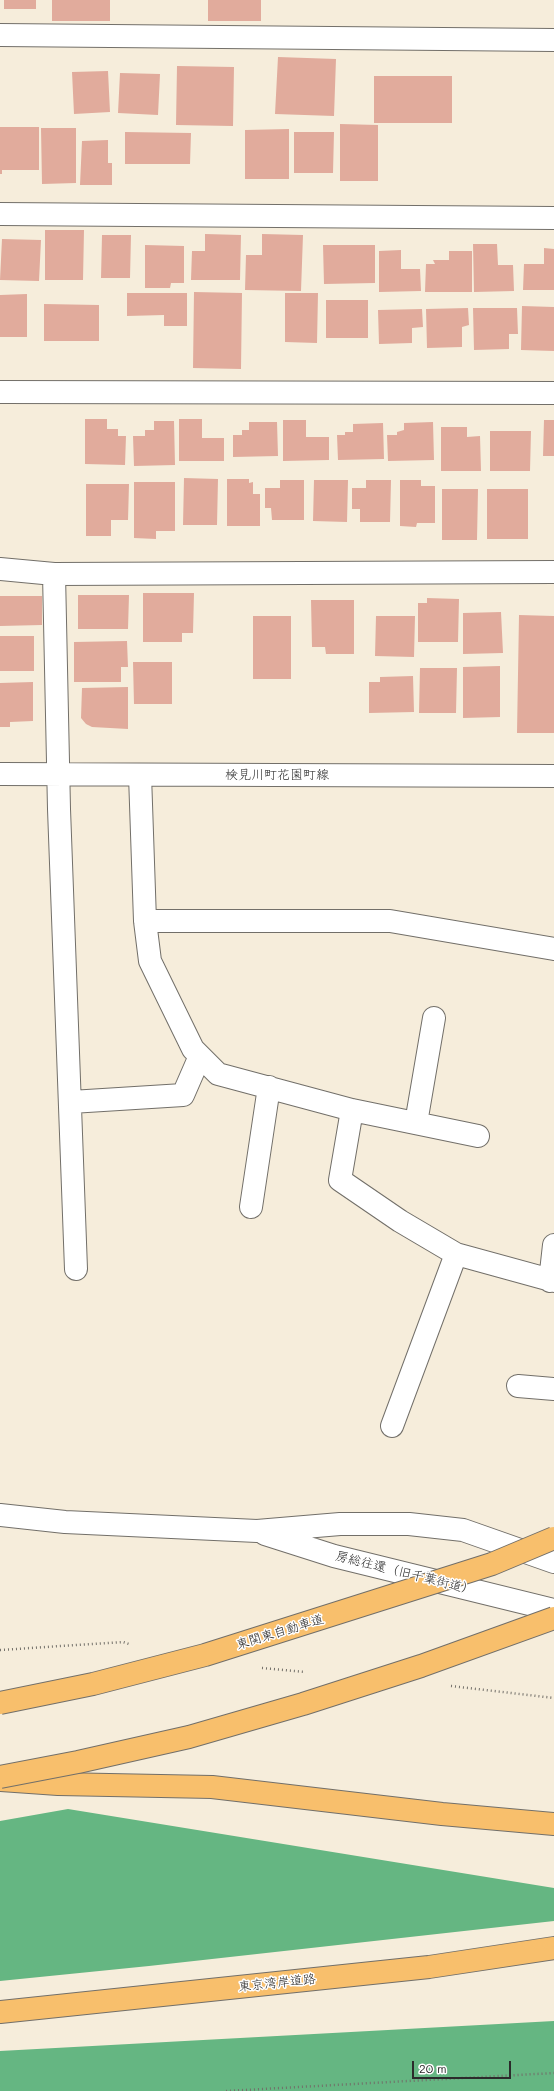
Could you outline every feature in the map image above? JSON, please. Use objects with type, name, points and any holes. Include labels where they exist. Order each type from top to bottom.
[{"type":"highway","name":"東関東自動車道","points":[[0,1703],[93,1684],[204,1655],[492,1564],[554,1538]]},
{"type":"highway","points":[[0,1777],[78,1762],[189,1737],[303,1704],[406,1670],[554,1618]]},
{"type":"highway","points":[[0,1780],[58,1784],[212,1787],[442,1814],[554,1824]]},
{"type":"highway","name":"東京湾岸道路","points":[[0,2012],[429,1967],[554,1948]]},
{"type":"street","points":[[0,35],[554,40]]},
{"type":"street","points":[[0,214],[554,218]]},
{"type":"street","points":[[0,392],[554,393]]},
{"type":"street","points":[[0,569],[54,574],[554,572]]},
{"type":"street","points":[[54,574],[59,774],[76,1269]]},
{"type":"street","name":"検見川町花園町線","points":[[0,774],[554,776]]},
{"type":"street","points":[[140,775],[145,921],[150,961],[193,1049],[218,1074],[352,1110],[478,1136]]},
{"type":"street","points":[[145,921],[390,921],[554,949]]},
{"type":"street","points":[[416,1123],[434,1018]]},
{"type":"street","points":[[71,1102],[183,1095],[200,1056]]},
{"type":"street","points":[[251,1207],[269,1087]]},
{"type":"street","points":[[352,1110],[340,1180],[400,1221],[456,1254],[552,1281],[554,1245]]},
{"type":"street","points":[[392,1426],[456,1254]]},
{"type":"street","points":[[518,1386],[554,1389]]},
{"type":"street","name":"房総往還（旧千葉街道）","points":[[0,1515],[65,1522],[257,1531],[340,1524],[409,1524],[463,1530],[554,1562]]},
{"type":"street","name":"房総往還（旧千葉街道）","points":[[257,1531],[334,1556],[554,1610]]},
{"type":"path","points":[[0,1650],[123,1642],[131,1644]]},
{"type":"path","points":[[254,1668],[310,1673]]},
{"type":"path","points":[[444,1686],[554,1698]]},
{"type":"path","points":[[226,2091],[554,2072]]},
{"type":"green space","points":[[68,1809],[554,1888],[554,1921],[0,1981],[0,1821]]},
{"type":"green space","points":[[554,2021],[554,2091],[0,2091],[0,2051]]},
{"type":"building","points":[[4,0],[36,0],[36,9],[4,9]]},
{"type":"building","points":[[52,0],[110,0],[110,21],[52,21]]},
{"type":"building","points":[[208,0],[261,0],[261,21],[208,21]]},
{"type":"building","points":[[278,57],[336,59],[334,116],[275,114]]},
{"type":"building","points":[[177,66],[234,67],[233,126],[176,125]]},
{"type":"building","points":[[108,71],[110,112],[74,114],[72,72]]},
{"type":"building","points":[[120,73],[160,74],[158,115],[118,113]]},
{"type":"building","points":[[374,76],[452,76],[452,123],[374,123]]},
{"type":"building","points":[[340,124],[378,125],[378,181],[340,181]]},
{"type":"building","points":[[0,127],[39,127],[39,170],[2,170],[2,174],[0,174]]},
{"type":"building","points":[[41,128],[76,128],[76,183],[42,184]]},
{"type":"building","points":[[289,129],[289,179],[245,179],[245,130]]},
{"type":"building","points":[[125,132],[191,133],[190,164],[125,164]]},
{"type":"building","points":[[294,132],[334,132],[333,173],[294,173]]},
{"type":"building","points":[[108,140],[108,163],[112,163],[112,185],[80,185],[82,141]]},
{"type":"building","points":[[45,230],[84,230],[83,280],[45,280]]},
{"type":"building","points":[[205,234],[241,235],[240,280],[191,280],[192,251],[205,251]]},
{"type":"building","points":[[262,234],[303,235],[301,291],[245,290],[246,255],[262,255]]},
{"type":"building","points":[[102,235],[131,235],[130,278],[101,278]]},
{"type":"building","points":[[2,239],[41,240],[39,281],[0,280]]},
{"type":"building","points":[[473,244],[497,244],[498,265],[513,265],[514,291],[474,292]]},
{"type":"building","points":[[145,245],[184,246],[184,283],[171,283],[170,288],[145,288]]},
{"type":"building","points":[[323,245],[375,245],[375,283],[324,284]]},
{"type":"building","points":[[544,248],[554,249],[554,290],[523,290],[524,264],[544,264]]},
{"type":"building","points":[[401,250],[401,269],[420,269],[421,291],[379,292],[379,251]]},
{"type":"building","points":[[449,251],[472,251],[472,292],[425,292],[426,264],[435,264],[433,260],[449,260]]},
{"type":"building","points":[[194,292],[242,293],[241,369],[193,368]]},
{"type":"building","points":[[127,293],[187,293],[187,326],[164,326],[164,315],[127,316]]},
{"type":"building","points":[[285,293],[318,293],[317,343],[285,342]]},
{"type":"building","points":[[27,294],[27,337],[0,337],[0,295]]},
{"type":"building","points":[[326,300],[368,300],[368,338],[326,338]]},
{"type":"building","points":[[44,304],[99,305],[99,341],[44,341]]},
{"type":"building","points":[[522,306],[554,307],[554,351],[521,350]]},
{"type":"building","points":[[468,308],[469,325],[462,327],[462,347],[427,348],[426,309]]},
{"type":"building","points":[[473,308],[517,308],[518,334],[509,334],[509,349],[474,350]]},
{"type":"building","points":[[422,309],[423,327],[412,328],[412,343],[379,344],[378,310]]},
{"type":"building","points":[[85,419],[107,419],[107,429],[118,429],[118,436],[126,436],[125,465],[85,464]]},
{"type":"building","points":[[179,419],[202,419],[202,438],[224,438],[224,461],[179,461]]},
{"type":"building","points":[[283,420],[306,420],[306,437],[329,437],[329,460],[283,461]]},
{"type":"building","points":[[544,420],[554,420],[554,456],[543,456]]},
{"type":"building","points":[[154,421],[174,421],[175,465],[134,466],[133,436],[145,436],[145,430],[154,430]]},
{"type":"building","points":[[249,422],[277,422],[278,456],[233,457],[233,435],[242,435],[242,430],[249,430]]},
{"type":"building","points":[[433,422],[434,460],[388,461],[387,435],[397,435],[397,432],[404,430],[404,423]]},
{"type":"building","points":[[383,423],[384,459],[338,460],[337,435],[345,435],[345,432],[353,432],[353,424]]},
{"type":"building","points":[[441,427],[467,427],[467,437],[480,436],[481,471],[441,471]]},
{"type":"building","points":[[490,431],[531,431],[530,471],[490,471]]},
{"type":"building","points":[[184,478],[218,479],[217,525],[183,525]]},
{"type":"building","points":[[227,479],[249,479],[249,483],[253,482],[253,494],[260,494],[260,526],[227,526]]},
{"type":"building","points":[[280,480],[304,480],[304,520],[272,520],[271,508],[265,508],[265,488],[280,488]]},
{"type":"building","points":[[314,480],[348,480],[347,522],[313,521]]},
{"type":"building","points":[[366,480],[391,480],[390,522],[360,522],[360,509],[352,509],[352,488],[366,488]]},
{"type":"building","points":[[400,480],[421,480],[421,486],[435,486],[435,523],[417,523],[416,527],[400,526]]},
{"type":"building","points":[[134,482],[175,482],[175,531],[156,531],[156,539],[134,538]]},
{"type":"building","points":[[86,484],[129,484],[128,520],[111,520],[111,536],[86,536]]},
{"type":"building","points":[[442,489],[478,489],[477,540],[442,540]]},
{"type":"building","points":[[487,489],[528,489],[528,539],[487,539]]},
{"type":"building","points":[[143,593],[194,593],[193,633],[182,633],[182,642],[143,642]]},
{"type":"building","points":[[78,595],[129,595],[128,629],[78,629]]},
{"type":"building","points":[[0,596],[42,596],[42,625],[0,626]]},
{"type":"building","points":[[427,598],[459,599],[458,642],[418,642],[418,603],[427,603]]},
{"type":"building","points":[[311,600],[354,600],[354,654],[326,654],[325,647],[312,647]]},
{"type":"building","points":[[501,612],[503,653],[463,654],[463,613]]},
{"type":"building","points":[[519,615],[554,616],[554,733],[517,733]]},
{"type":"building","points":[[253,616],[291,616],[291,679],[253,679]]},
{"type":"building","points":[[376,616],[415,616],[414,657],[375,656]]},
{"type":"building","points":[[0,636],[34,636],[34,671],[0,671]]},
{"type":"building","points":[[127,641],[128,667],[121,667],[121,682],[74,682],[74,642]]},
{"type":"building","points":[[133,662],[172,662],[172,704],[134,704]]},
{"type":"building","points":[[500,666],[500,717],[463,718],[463,667]]},
{"type":"building","points":[[420,668],[457,668],[456,713],[419,713]]},
{"type":"building","points":[[413,676],[414,712],[369,713],[369,682],[380,682],[380,677]]},
{"type":"building","points":[[33,682],[33,721],[10,722],[10,727],[0,727],[0,683]]},
{"type":"building","points":[[128,687],[128,729],[92,727],[86,724],[81,718],[82,688]]}]
